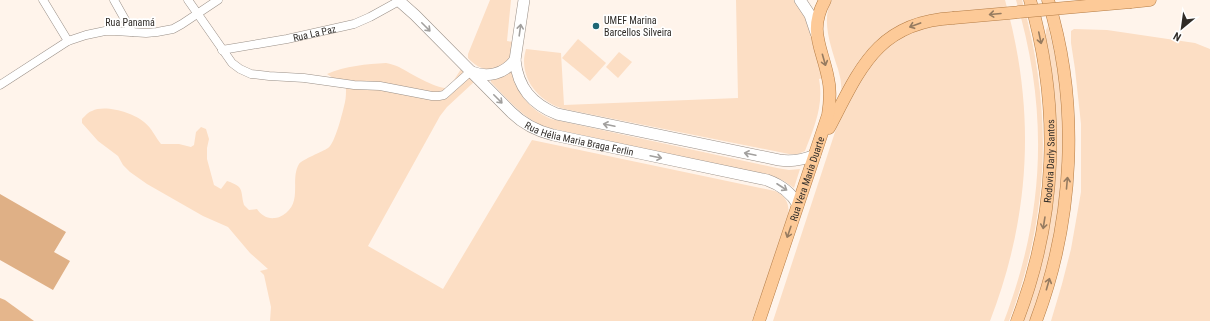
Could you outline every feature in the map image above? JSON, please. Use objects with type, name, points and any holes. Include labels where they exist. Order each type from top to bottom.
[{"type":"main road","name":"Rua Vera Maria Duarte","points":[[759,321],[828,115],[830,94],[829,79],[816,34],[818,17],[825,0]]},
{"type":"main road","name":"Rodovia Darly Santos","points":[[1017,321],[1032,278],[1042,232],[1048,193],[1051,154],[1050,114],[1046,74],[1039,35],[1030,0]]},
{"type":"main road","name":"Rodovia Darly Santos","points":[[1036,321],[1051,276],[1060,236],[1066,195],[1068,154],[1068,113],[1064,72],[1048,0]]},
{"type":"main road","points":[[815,155],[856,76],[874,52],[890,38],[909,27],[930,20],[1150,0]]},
{"type":"street","points":[[44,0],[68,40]]},
{"type":"street","points":[[114,0],[132,32]]},
{"type":"street","points":[[188,0],[232,63],[251,74],[304,78],[354,85],[380,86],[432,96],[444,94],[471,72],[482,75],[493,75],[503,71],[512,64],[515,60],[524,0]]},
{"type":"street","name":"Rua Panamá","points":[[0,85],[68,40],[105,31],[146,33],[173,29],[218,0]]},
{"type":"street","name":"Rua Hélia Maria Braga Ferlin","points":[[399,0],[517,117],[537,130],[553,135],[767,180],[786,190],[795,199],[798,205]]},
{"type":"street","name":"Rua La Paz","points":[[222,50],[287,39],[354,24],[370,17],[399,0]]},
{"type":"street","name":"Rua Vera Maria Duarte","points":[[800,0],[810,15],[816,34]]},
{"type":"street","name":"Rua Hélia Maria Braga Ferlin","points":[[515,60],[518,76],[529,96],[542,107],[557,114],[779,160],[795,161],[806,159],[815,155]]},
{"type":"shaded area","points":[[490,0],[511,0],[507,41],[514,42],[511,56],[508,61],[496,68],[487,69],[479,67],[475,64],[468,58],[468,54]]},
{"type":"shaded area","points":[[736,0],[795,0],[804,13],[825,77],[819,79],[819,107],[815,125],[805,151],[798,154],[789,154],[564,109],[542,98],[527,78],[524,61],[526,49],[561,53],[564,105],[738,98]]},
{"type":"shaded area","points":[[832,0],[1005,0],[1015,41],[1022,82],[1025,122],[1024,162],[1021,202],[1014,242],[1004,281],[990,321],[773,321],[836,129],[840,112],[842,96],[841,80],[830,44],[827,25],[827,16]]},
{"type":"shaded area","points":[[1016,0],[1022,0],[1032,41],[1039,82],[1042,122],[1042,162],[1039,201],[1033,241],[1023,281],[1009,321],[1004,321],[1018,281],[1028,241],[1035,201],[1038,162],[1038,122],[1034,82],[1027,41]]},
{"type":"shaded area","points":[[1048,26],[1059,73],[1063,134],[1061,195],[1051,255],[1031,321],[1023,321],[1032,296],[1045,245],[1050,220],[1056,167],[1056,115],[1046,39],[1046,30]]},
{"type":"shaded area","points":[[1074,29],[1107,30],[1195,43],[1210,49],[1210,321],[1051,321],[1071,249],[1081,192],[1081,124],[1071,43],[1071,31]]},
{"type":"shaded area","points":[[578,39],[606,63],[590,81],[562,58]]},
{"type":"shaded area","points":[[619,52],[632,62],[618,78],[606,67]]},
{"type":"shaded area","points":[[386,63],[397,66],[424,80],[444,88],[449,88],[461,69],[474,82],[447,107],[440,116],[368,246],[443,289],[532,140],[775,191],[782,195],[788,204],[788,216],[752,321],[270,321],[271,307],[264,275],[260,271],[268,269],[250,253],[228,227],[203,216],[147,184],[130,172],[123,165],[118,156],[98,141],[82,123],[82,119],[87,114],[98,109],[104,108],[119,110],[144,122],[161,144],[179,144],[191,147],[194,145],[196,132],[201,127],[206,129],[209,139],[207,159],[214,185],[221,189],[227,181],[237,185],[241,190],[244,205],[249,210],[257,209],[264,216],[276,218],[286,213],[294,202],[295,176],[299,164],[328,148],[336,134],[345,102],[346,87],[327,74],[349,67]]},
{"type":"shaded area","points":[[512,71],[521,94],[537,111],[551,119],[777,168],[789,170],[800,169],[794,188],[784,181],[774,177],[545,127],[522,113],[491,82],[491,80]]},
{"type":"shaded area","points":[[0,194],[66,232],[54,252],[70,261],[53,290],[0,260]]},
{"type":"shaded area","points":[[0,298],[5,300],[34,321],[0,321]]},
{"type":"place","name":"UMEF Marina Barcellos Silveira","points":[[596,26]]}]
